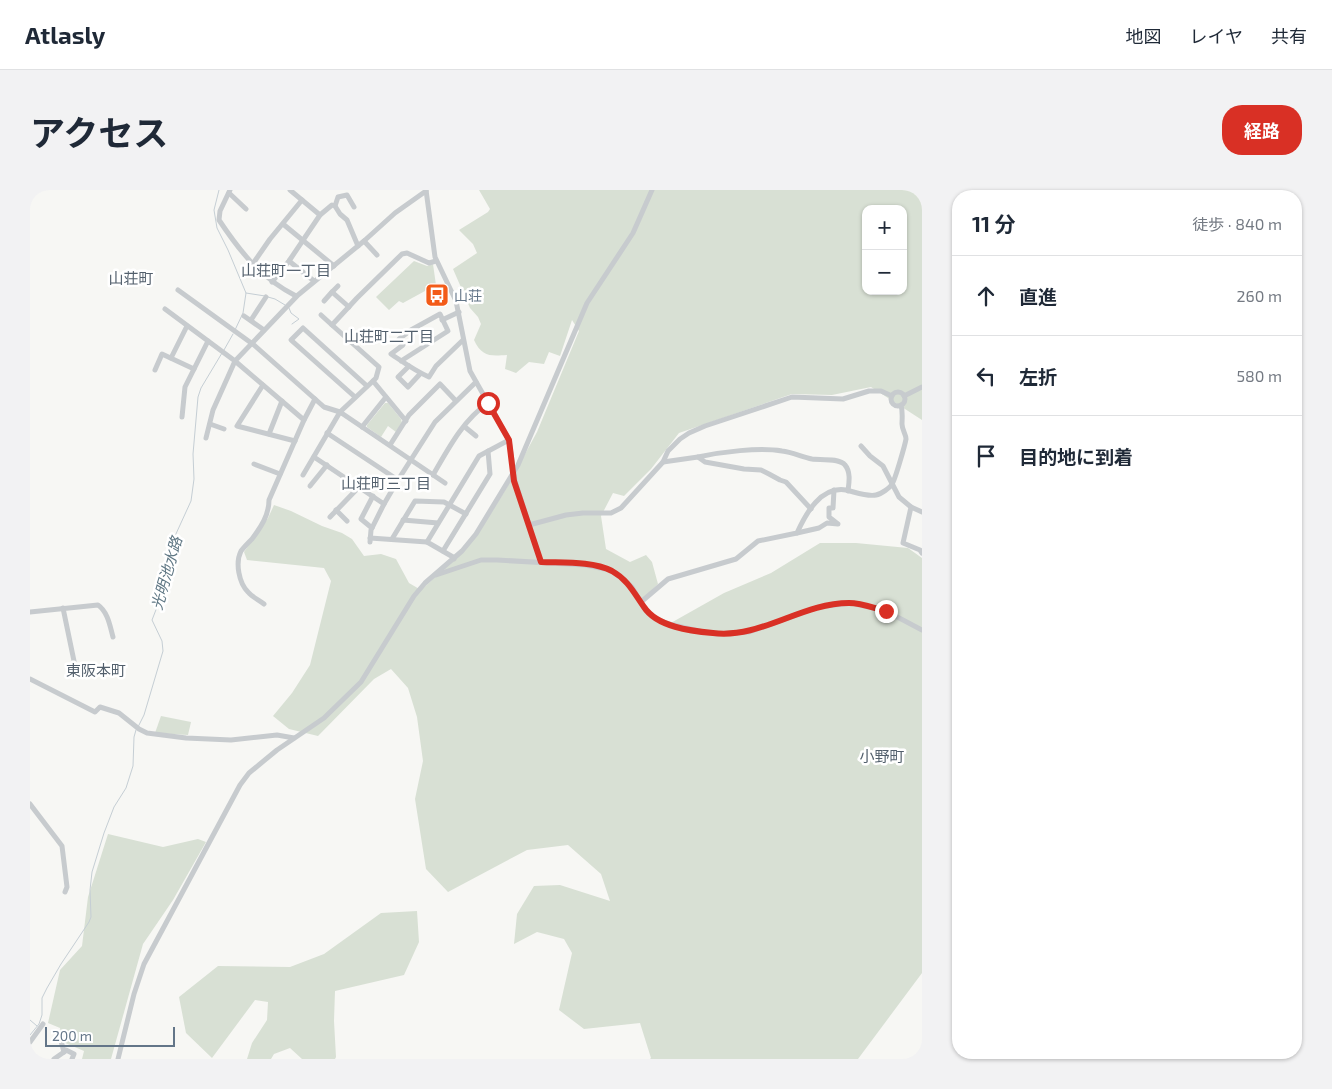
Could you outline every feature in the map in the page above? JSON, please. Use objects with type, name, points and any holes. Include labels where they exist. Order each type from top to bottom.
[{"type":"street","points":[[290,190],[320,215]]},
{"type":"street","points":[[118,1059],[134,994],[144,964],[240,785],[249,773],[294,738],[324,718],[361,682],[414,596],[425,583],[454,559],[476,534],[513,474],[587,303],[633,233],[652,190]]},
{"type":"street","points":[[243,208],[230,191],[220,212],[219,220],[236,246],[252,265],[272,282],[296,296]]},
{"type":"street","points":[[206,438],[213,410],[235,361],[296,296],[364,241],[395,213],[426,191],[436,261],[456,301],[467,363],[509,440],[513,474],[541,562]]},
{"type":"street","points":[[335,206],[338,197],[349,194],[354,207]]},
{"type":"street","points":[[252,265],[302,200]]},
{"type":"street","points":[[272,282],[289,261],[320,215],[332,205],[335,206]]},
{"type":"street","points":[[335,206],[347,220],[358,246]]},
{"type":"street","points":[[283,224],[334,266]]},
{"type":"street","points":[[364,241],[377,255]]},
{"type":"street","points":[[332,325],[402,254],[411,252],[429,264],[436,261]]},
{"type":"street","points":[[289,261],[314,281]]},
{"type":"street","points":[[324,300],[338,286]]},
{"type":"street","points":[[178,290],[251,344],[324,407],[340,412],[445,483]]},
{"type":"street","points":[[332,292],[349,307]]},
{"type":"street","points":[[251,320],[266,298]]},
{"type":"street","points":[[164,309],[235,361],[304,420]]},
{"type":"street","points":[[442,320],[459,312]]},
{"type":"street","points":[[401,361],[448,331],[440,314],[398,339],[403,345],[391,354],[401,361],[410,366],[420,374],[429,377],[436,366],[463,340]]},
{"type":"street","points":[[303,474],[340,412],[376,378],[379,367],[368,353],[321,315]]},
{"type":"street","points":[[244,316],[264,330]]},
{"type":"street","points":[[171,358],[186,326]]},
{"type":"street","points":[[355,397],[291,340],[303,328],[368,386]]},
{"type":"street","points":[[182,417],[185,387],[208,341]]},
{"type":"street","points":[[155,370],[162,354],[194,369]]},
{"type":"street","points":[[410,366],[398,377],[408,387],[420,374]]},
{"type":"street","points":[[373,381],[406,420]]},
{"type":"street","points":[[454,559],[428,542],[392,539],[370,540],[372,528],[384,504],[435,422],[476,382]]},
{"type":"street","points":[[390,445],[409,415],[440,384],[456,401]]},
{"type":"street","points":[[263,385],[237,426],[294,441]]},
{"type":"street","points":[[904,396],[922,387]]},
{"type":"street","points":[[529,525],[566,515],[583,513],[611,514],[621,508],[628,498],[663,462],[668,451],[689,433],[792,397],[843,399],[869,390],[881,391],[892,396]]},
{"type":"street","points":[[892,396],[899,392],[904,396]]},
{"type":"street","points":[[892,396],[893,404],[901,405]]},
{"type":"street","points":[[798,533],[804,517],[825,494],[834,490],[876,495],[893,483],[906,438],[902,425],[903,414],[901,405],[904,402],[904,396]]},
{"type":"street","points":[[362,427],[386,397]]},
{"type":"street","points":[[264,604],[247,592],[242,581],[238,563],[240,552],[265,519],[269,500],[294,441],[315,399]]},
{"type":"street","points":[[269,434],[282,401]]},
{"type":"street","points":[[433,475],[456,437],[477,410],[488,403]]},
{"type":"street","points":[[210,424],[224,429]]},
{"type":"street","points":[[464,427],[476,436]]},
{"type":"street","points":[[327,433],[398,480]]},
{"type":"street","points":[[428,542],[479,456],[509,440]]},
{"type":"street","points":[[861,446],[883,466],[900,497],[910,507],[922,512]]},
{"type":"street","points":[[663,462],[734,451],[781,450],[814,459],[826,459],[842,463],[846,466],[849,476],[848,491]]},
{"type":"street","points":[[443,551],[490,474],[488,451]]},
{"type":"street","points":[[314,457],[384,504]]},
{"type":"street","points":[[698,457],[705,462],[761,470],[770,474],[786,482],[811,509]]},
{"type":"street","points":[[254,464],[280,474]]},
{"type":"street","points":[[310,486],[326,465]]},
{"type":"street","points":[[330,517],[358,487]]},
{"type":"street","points":[[641,602],[668,579],[736,559],[758,541],[819,528],[828,523],[838,524],[829,517],[828,513],[830,508],[833,508],[834,490]]},
{"type":"street","points":[[372,528],[361,519],[373,496]]},
{"type":"street","points":[[392,539],[415,501],[444,502],[466,514]]},
{"type":"street","points":[[910,507],[903,543],[920,550],[922,553]]},
{"type":"street","points":[[336,510],[347,521]]},
{"type":"street","points":[[403,520],[438,523]]},
{"type":"street","points":[[435,576],[481,560],[586,565],[610,570],[620,576],[632,587],[644,608],[654,618],[670,624],[716,634],[749,632],[818,607],[851,603],[886,611],[922,630]]},
{"type":"street","points":[[30,612],[98,605],[108,619],[113,637]]},
{"type":"street","points":[[63,608],[74,661]]},
{"type":"street","points":[[30,679],[95,712],[100,707],[119,713],[147,733],[186,738],[231,740],[276,735],[294,738]]},
{"type":"street","points":[[30,804],[62,846],[67,887],[65,892]]},
{"type":"street","points":[[33,1040],[43,1024]]},
{"type":"street","points":[[59,1040],[64,1052]]},
{"type":"street","points":[[54,1059],[66,1050],[74,1054],[72,1059]]},
{"type":"shaded area","points":[[479,190],[922,190],[922,420],[871,387],[832,395],[792,394],[679,433],[651,469],[624,496],[613,493],[601,516],[606,549],[630,562],[646,555],[652,562],[658,584],[640,601],[654,618],[669,624],[724,593],[771,573],[820,543],[856,543],[908,548],[922,558],[922,973],[858,1059],[650,1059],[640,1023],[584,1029],[559,1010],[572,953],[564,939],[537,932],[514,944],[517,914],[534,886],[560,885],[610,901],[601,874],[568,845],[527,850],[448,892],[426,869],[415,799],[423,761],[417,717],[408,688],[391,669],[374,679],[318,736],[289,729],[273,716],[292,693],[310,665],[331,581],[324,568],[247,560],[244,552],[268,518],[274,505],[342,533],[352,539],[364,556],[381,554],[396,559],[409,583],[421,590],[476,537],[506,489],[537,432],[579,331],[572,320],[560,356],[549,352],[544,364],[529,362],[516,373],[505,369],[507,355],[487,354],[480,350],[474,340],[481,324],[470,308],[453,269],[477,253],[473,244],[459,230],[490,209]]},
{"type":"shaded area","points":[[414,261],[427,266],[433,264],[436,285],[403,303],[399,301],[389,310],[376,297]]},
{"type":"shaded area","points":[[385,403],[388,403],[402,423],[396,432],[388,426],[381,437],[367,427],[367,425]]},
{"type":"shaded area","points":[[161,716],[191,722],[188,735],[155,733]]},
{"type":"shaded area","points":[[108,834],[163,847],[198,839],[206,842],[173,900],[143,944],[111,1059],[82,1059],[84,1051],[63,1042],[60,1028],[48,1023],[60,970],[82,946],[88,897]]},
{"type":"shaded area","points":[[417,911],[419,942],[404,975],[335,991],[335,1059],[302,1059],[290,1048],[274,1054],[271,1059],[247,1059],[252,1043],[267,1020],[268,1002],[255,1000],[212,1058],[186,1033],[179,997],[218,966],[290,967],[324,954],[381,913]]},
{"type":"waterway","name":"光明池水路","points":[[219,190],[214,210],[217,228],[246,293],[243,313],[235,330]]},
{"type":"waterway","points":[[246,293],[265,296]]},
{"type":"waterway","points":[[268,297],[285,305]]},
{"type":"waterway","points":[[289,308],[291,313],[299,319],[292,324]]},
{"type":"waterway","name":"光明池水路","points":[[224,350],[233,334]]},
{"type":"waterway","name":"光明池水路","points":[[138,727],[144,715],[163,651],[162,641],[152,620],[159,602],[175,536],[191,501],[194,479],[193,454],[198,397],[201,388],[222,353]]},
{"type":"waterway","name":"光明池水路","points":[[30,1035],[39,1024],[42,1015],[42,998],[47,988],[91,917],[90,890],[92,872],[114,807],[126,788],[133,766],[136,730]]},
{"type":"waterway","points":[[30,1020],[37,1026]]},
{"type":"place","name":"山荘","points":[[437,295]]},
{"type":"district","name":"山荘町一丁目","points":[[286,270]]},
{"type":"district","name":"山荘町","points":[[131,278]]},
{"type":"district","name":"山荘町二丁目","points":[[389,336]]},
{"type":"district","name":"山荘町三丁目","points":[[386,483]]},
{"type":"district","name":"東阪本町","points":[[96,670]]},
{"type":"district","name":"小野町","points":[[882,756]]},
{"type":"route","points":[[488,403],[504,428],[509,440],[514,481],[541,562],[598,566],[610,570],[632,587],[644,608],[654,618],[670,624],[716,634],[749,632],[818,607],[837,604],[851,603],[886,611]]}]
